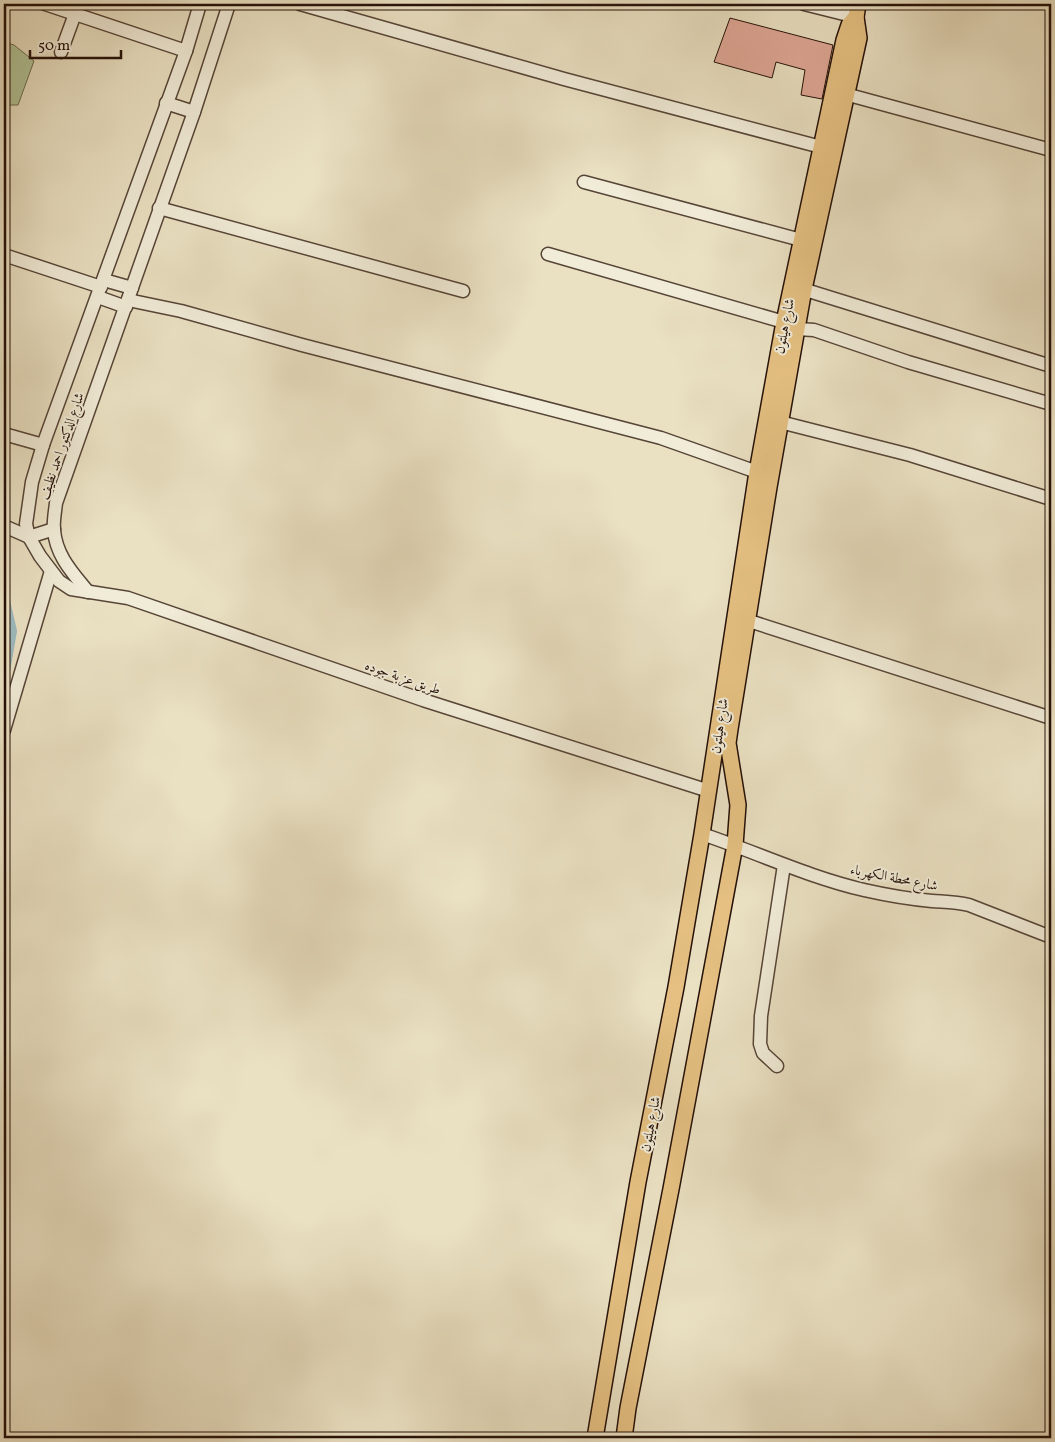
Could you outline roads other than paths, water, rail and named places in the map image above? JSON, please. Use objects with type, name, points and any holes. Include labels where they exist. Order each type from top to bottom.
[{"type":"main road","name":"شارع هيلتون","points":[[798,287],[801,240],[821,147],[859,38],[857,10]]},
{"type":"main road","name":"شارع هيلتون","points":[[595,1438],[638,1182],[676,988],[709,791],[741,619],[763,474],[790,325],[833,151],[840,93]]},
{"type":"main road","name":"شارع هيلتون","points":[[763,474],[780,422],[790,325]]},
{"type":"main road","name":"شارع هيلتون","points":[[624,1438],[628,1408],[735,845],[738,805],[728,743],[741,619]]},
{"type":"street","points":[[45,4],[186,51]]},
{"type":"street","name":"شارع الدكتور احمد نظيف","points":[[88,592],[71,589],[60,582],[50,571],[29,537],[26,524],[32,482],[82,334],[101,288],[186,51],[200,4]]},
{"type":"street","name":"شارع الدكتور احمد نظيف","points":[[88,592],[68,568],[61,556],[54,530],[56,503],[194,112],[229,4]]},
{"type":"street","points":[[300,4],[564,79],[821,147]]},
{"type":"street","points":[[804,4],[857,10]]},
{"type":"street","points":[[61,52],[75,14]]},
{"type":"street","points":[[840,93],[1051,150]]},
{"type":"street","points":[[166,103],[194,112]]},
{"type":"street","points":[[584,182],[801,240]]},
{"type":"street","points":[[159,208],[463,291]]},
{"type":"street","points":[[548,254],[790,325],[814,330],[908,362],[1051,404]]},
{"type":"street","points":[[4,255],[129,299],[181,310],[302,345],[661,438],[763,474]]},
{"type":"street","points":[[798,287],[1051,366]]},
{"type":"street","points":[[101,288],[129,299]]},
{"type":"street","points":[[780,422],[910,455],[1051,499]]},
{"type":"street","points":[[4,434],[43,445]]},
{"type":"street","points":[[4,526],[29,537],[54,530]]},
{"type":"street","points":[[4,730],[50,571]]},
{"type":"street","name":"طريق عزبة جوده","points":[[88,592],[128,598],[423,700],[709,791]]},
{"type":"street","points":[[741,619],[1051,718]]},
{"type":"street","name":"شارع محطة الكهرباء","points":[[702,834],[784,865],[862,890],[900,897],[969,905],[1051,937]]},
{"type":"street","points":[[777,1066],[763,1053],[760,1044],[760,1016],[784,865]]},
{"type":"waterway","points":[[4,601],[11,631],[4,671]]}]
